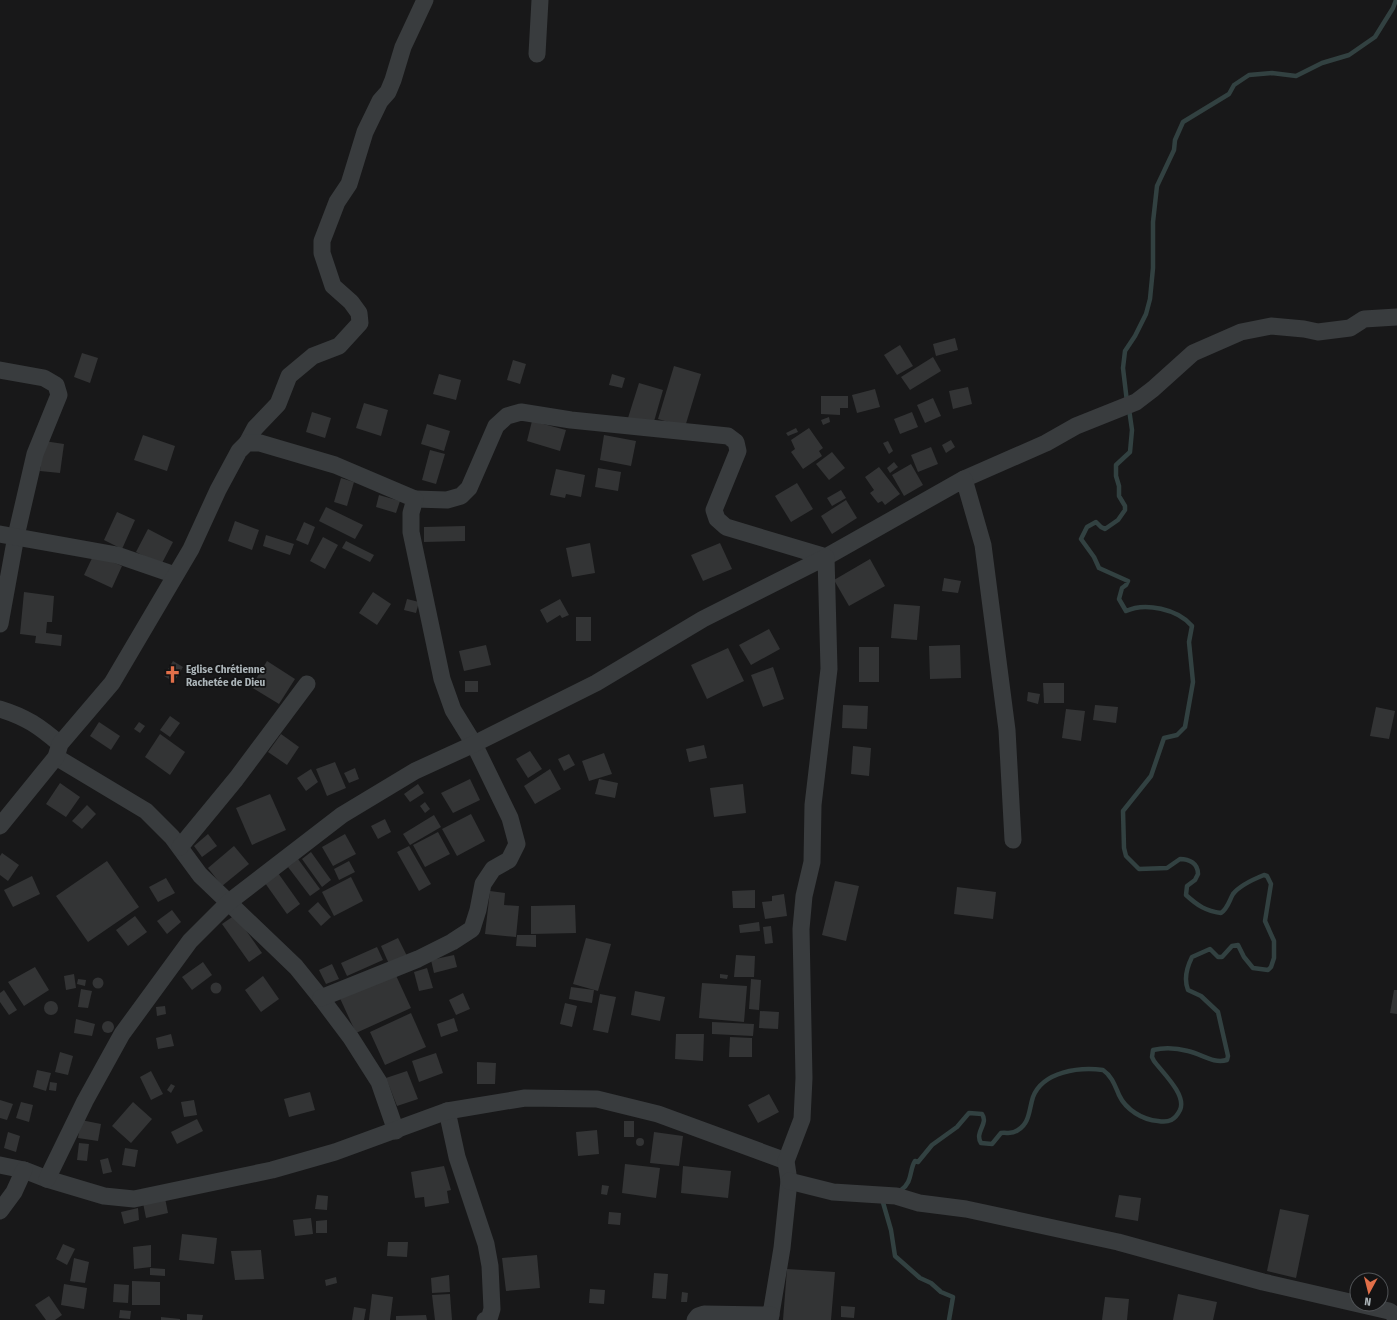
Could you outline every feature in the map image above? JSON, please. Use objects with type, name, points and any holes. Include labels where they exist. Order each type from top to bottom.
[{"type":"street","points":[[0,826],[58,750],[112,683],[191,549],[218,490],[239,452],[247,443],[255,428],[278,404],[289,376],[313,356],[339,346],[360,324],[359,313],[351,302],[333,286],[322,253],[322,241],[337,202],[350,184],[365,132],[380,101],[388,92],[403,47],[425,0]]},
{"type":"street","points":[[537,54],[540,0]]},
{"type":"street","points":[[47,1179],[85,1101],[122,1034],[190,940],[229,902],[342,815],[415,771],[474,744],[596,683],[703,619],[826,557],[964,479],[1046,443],[1076,426],[1136,402],[1153,389],[1192,353],[1240,332],[1271,326],[1304,329],[1318,332],[1350,328],[1364,319],[1397,317]]},
{"type":"street","points":[[0,370],[44,378],[56,385],[59,395],[34,454],[8,535],[0,624]]},
{"type":"street","points":[[247,443],[260,443],[335,465],[415,499],[447,500],[461,496],[469,488],[496,426],[507,416],[521,412],[571,420],[728,436],[736,442],[738,451],[714,510],[717,520],[726,527],[826,557]]},
{"type":"street","points":[[964,479],[982,545],[1007,730],[1013,840]]},
{"type":"street","points":[[321,998],[418,959],[452,942],[472,929],[478,910],[483,884],[492,869],[510,860],[517,844],[510,818],[474,744],[454,710],[442,679],[411,532],[411,513],[415,499]]},
{"type":"street","points":[[8,535],[117,555],[176,575]]},
{"type":"street","points":[[695,1320],[698,1316],[704,1314],[771,1317],[782,1248],[789,1181],[786,1162],[802,1119],[804,1078],[801,929],[804,896],[812,862],[813,805],[829,669],[826,557]]},
{"type":"street","points":[[180,847],[236,779],[307,684]]},
{"type":"street","points":[[0,709],[22,716],[43,730],[58,750],[146,812],[180,847],[200,875],[296,967],[351,1038],[379,1082],[396,1131]]},
{"type":"street","points":[[0,1165],[24,1170],[47,1179],[104,1196],[134,1199],[272,1170],[335,1152],[396,1131],[447,1111],[525,1098],[597,1099],[658,1114],[786,1162]]},
{"type":"street","points":[[447,1111],[457,1158],[484,1240],[488,1259],[492,1309],[489,1319],[485,1320]]},
{"type":"street","points":[[0,1211],[14,1192],[24,1170]]},
{"type":"street","points":[[789,1181],[832,1192],[896,1196],[919,1203],[966,1209],[1118,1242],[1263,1282],[1389,1311],[1397,1316]]},
{"type":"building","points":[[955,338],[958,350],[936,356],[933,344]]},
{"type":"building","points":[[900,345],[913,366],[897,375],[884,355]]},
{"type":"building","points":[[82,353],[98,358],[90,383],[74,377]]},
{"type":"building","points":[[933,357],[941,371],[910,390],[901,377]]},
{"type":"building","points":[[513,360],[526,364],[520,384],[507,380]]},
{"type":"building","points":[[674,366],[701,374],[685,427],[658,419]]},
{"type":"building","points":[[439,374],[461,380],[456,400],[433,394]]},
{"type":"building","points":[[612,374],[625,378],[622,388],[609,385]]},
{"type":"building","points":[[639,383],[663,390],[653,425],[628,418]]},
{"type":"building","points":[[968,387],[972,404],[953,409],[949,391]]},
{"type":"building","points":[[875,389],[880,407],[857,413],[852,395]]},
{"type":"building","points":[[821,396],[848,396],[848,408],[840,408],[840,415],[821,414]]},
{"type":"building","points":[[933,398],[941,416],[925,423],[917,405]]},
{"type":"building","points":[[364,403],[388,410],[381,436],[356,428]]},
{"type":"building","points":[[312,412],[331,418],[325,438],[306,432]]},
{"type":"building","points":[[912,412],[918,427],[900,434],[894,419]]},
{"type":"building","points":[[829,417],[830,422],[823,425],[821,420]]},
{"type":"building","points":[[532,421],[566,430],[560,451],[527,441]]},
{"type":"building","points":[[427,424],[450,431],[444,451],[421,444]]},
{"type":"building","points":[[796,428],[798,432],[788,436],[786,433]]},
{"type":"building","points":[[809,428],[823,448],[819,451],[822,456],[803,469],[791,452],[795,449],[791,440]]},
{"type":"building","points":[[143,435],[175,446],[167,471],[134,460]]},
{"type":"building","points":[[604,435],[636,441],[631,466],[600,460]]},
{"type":"building","points":[[951,440],[955,447],[946,453],[942,445]]},
{"type":"building","points":[[44,441],[64,444],[60,473],[40,471]]},
{"type":"building","points":[[888,441],[893,451],[889,454],[883,443]]},
{"type":"building","points":[[931,447],[938,464],[918,472],[911,455]]},
{"type":"building","points":[[430,450],[445,454],[436,484],[422,480]]},
{"type":"building","points":[[832,452],[845,468],[829,480],[816,464]]},
{"type":"building","points":[[894,462],[898,467],[890,473],[887,468]]},
{"type":"building","points":[[911,464],[923,485],[904,496],[892,475]]},
{"type":"building","points":[[879,467],[900,494],[885,505],[882,501],[878,503],[870,493],[874,490],[865,477]]},
{"type":"building","points":[[598,468],[621,472],[618,491],[595,487]]},
{"type":"building","points":[[556,469],[585,475],[581,497],[566,494],[565,498],[550,495]]},
{"type":"building","points":[[341,478],[354,482],[347,506],[334,502]]},
{"type":"building","points":[[797,483],[813,509],[791,522],[775,496]]},
{"type":"building","points":[[841,490],[846,498],[832,506],[827,498]]},
{"type":"building","points":[[379,495],[400,501],[396,513],[376,507]]},
{"type":"building","points":[[846,500],[857,518],[832,534],[821,516]]},
{"type":"building","points":[[326,507],[363,525],[355,539],[319,521]]},
{"type":"building","points":[[117,512],[135,520],[122,549],[104,540]]},
{"type":"building","points":[[235,521],[259,530],[252,550],[228,541]]},
{"type":"building","points":[[304,522],[315,527],[308,545],[296,540]]},
{"type":"building","points":[[465,526],[465,541],[424,542],[424,527]]},
{"type":"building","points":[[148,529],[173,542],[161,565],[136,552]]},
{"type":"building","points":[[266,535],[294,544],[290,555],[263,546]]},
{"type":"building","points":[[323,537],[338,545],[325,569],[310,561]]},
{"type":"building","points":[[346,541],[374,555],[370,562],[342,548]]},
{"type":"building","points":[[590,543],[595,573],[572,577],[566,548]]},
{"type":"building","points":[[720,543],[732,569],[703,581],[691,555]]},
{"type":"building","points":[[94,554],[122,566],[112,588],[84,575]]},
{"type":"building","points":[[870,559],[885,586],[849,606],[834,580]]},
{"type":"building","points":[[944,578],[961,581],[958,593],[942,591]]},
{"type":"building","points":[[24,592],[54,596],[52,622],[47,622],[46,633],[62,635],[61,646],[35,643],[36,636],[20,634]]},
{"type":"building","points":[[373,592],[391,604],[377,625],[359,613]]},
{"type":"building","points":[[407,599],[419,602],[416,613],[404,610]]},
{"type":"building","points":[[560,599],[569,615],[562,618],[560,615],[547,623],[540,610]]},
{"type":"building","points":[[894,604],[920,606],[917,640],[891,638]]},
{"type":"building","points":[[576,617],[591,617],[591,641],[576,641]]},
{"type":"building","points":[[769,629],[780,649],[751,665],[739,645]]},
{"type":"building","points":[[486,645],[491,665],[464,671],[459,651]]},
{"type":"building","points":[[960,645],[961,678],[930,679],[929,646]]},
{"type":"building","points":[[859,647],[879,647],[879,682],[859,682]]},
{"type":"building","points":[[728,648],[744,681],[707,699],[691,665]]},
{"type":"building","points":[[173,661],[183,667],[174,682],[164,676]]},
{"type":"building","points":[[267,661],[295,679],[279,704],[251,687]]},
{"type":"building","points":[[773,667],[784,699],[763,707],[751,675]]},
{"type":"building","points":[[465,681],[478,681],[478,692],[465,692]]},
{"type":"building","points":[[1043,683],[1064,683],[1064,703],[1044,703]]},
{"type":"building","points":[[1028,692],[1040,694],[1038,704],[1027,701]]},
{"type":"building","points":[[843,705],[868,706],[867,729],[842,728]]},
{"type":"building","points":[[1095,705],[1118,707],[1116,723],[1093,720]]},
{"type":"building","points":[[1376,707],[1395,711],[1389,739],[1370,736]]},
{"type":"building","points":[[1066,709],[1085,711],[1081,741],[1062,738]]},
{"type":"building","points":[[170,716],[180,723],[170,737],[160,730]]},
{"type":"building","points":[[99,722],[120,736],[111,750],[90,736]]},
{"type":"building","points":[[139,722],[145,726],[140,733],[134,729]]},
{"type":"building","points":[[160,734],[185,752],[170,775],[145,757]]},
{"type":"building","points":[[281,734],[299,747],[287,765],[268,752]]},
{"type":"building","points":[[704,745],[707,758],[689,762],[686,749]]},
{"type":"building","points":[[853,746],[871,748],[869,776],[851,774]]},
{"type":"building","points":[[530,751],[542,769],[528,778],[516,759]]},
{"type":"building","points":[[604,753],[612,774],[589,781],[582,761]]},
{"type":"building","points":[[569,754],[575,765],[564,771],[558,759]]},
{"type":"building","points":[[335,762],[346,788],[327,796],[316,769]]},
{"type":"building","points":[[355,768],[359,779],[349,783],[344,773]]},
{"type":"building","points":[[311,769],[318,782],[306,791],[297,778]]},
{"type":"building","points":[[550,769],[561,789],[535,804],[524,786]]},
{"type":"building","points":[[470,779],[480,800],[453,813],[441,793]]},
{"type":"building","points":[[599,779],[618,783],[615,798],[595,794]]},
{"type":"building","points":[[60,783],[80,797],[66,817],[46,804]]},
{"type":"building","points":[[418,784],[424,793],[410,802],[404,794]]},
{"type":"building","points":[[743,784],[746,813],[714,817],[710,788]]},
{"type":"building","points":[[270,794],[286,830],[252,845],[236,808]]},
{"type":"building","points":[[425,802],[430,809],[425,813],[420,806]]},
{"type":"building","points":[[87,805],[96,814],[82,829],[72,821]]},
{"type":"building","points":[[471,814],[485,841],[457,856],[442,829]]},
{"type":"building","points":[[434,815],[441,827],[410,845],[403,834]]},
{"type":"building","points":[[385,819],[391,832],[378,839],[371,826]]},
{"type":"building","points":[[438,832],[450,854],[425,867],[413,845]]},
{"type":"building","points":[[208,834],[217,846],[202,857],[194,846]]},
{"type":"building","points":[[345,834],[356,854],[333,866],[322,847]]},
{"type":"building","points":[[234,846],[249,864],[222,886],[208,868]]},
{"type":"building","points":[[409,846],[431,884],[419,891],[397,852]]},
{"type":"building","points":[[311,852],[331,880],[322,887],[302,859]]},
{"type":"building","points":[[2,853],[19,865],[8,881],[0,875],[0,856]]},
{"type":"building","points":[[298,859],[320,889],[310,896],[288,867]]},
{"type":"building","points":[[107,861],[139,907],[88,942],[56,896]]},
{"type":"building","points":[[349,861],[355,872],[339,880],[334,869]]},
{"type":"building","points":[[278,873],[300,904],[287,914],[265,883]]},
{"type":"building","points":[[32,876],[40,894],[13,907],[4,890]]},
{"type":"building","points":[[351,877],[363,901],[334,916],[322,892]]},
{"type":"building","points":[[166,878],[175,893],[158,902],[149,887]]},
{"type":"building","points":[[835,881],[859,886],[846,941],[822,935]]},
{"type":"building","points":[[957,887],[996,892],[993,919],[954,914]]},
{"type":"building","points":[[755,890],[755,908],[733,908],[732,891]]},
{"type":"building","points":[[490,891],[505,893],[504,905],[519,906],[516,937],[485,934]]},
{"type":"building","points":[[784,894],[787,916],[765,919],[762,902],[772,901],[772,896]]},
{"type":"building","points":[[318,902],[331,917],[321,926],[308,911]]},
{"type":"building","points":[[575,905],[576,933],[531,934],[531,906]]},
{"type":"building","points":[[172,910],[181,922],[167,934],[157,921]]},
{"type":"building","points":[[235,915],[262,953],[249,962],[222,924]]},
{"type":"building","points":[[135,916],[147,932],[128,946],[116,930]]},
{"type":"building","points":[[759,922],[760,931],[740,933],[739,925]]},
{"type":"building","points":[[771,926],[773,943],[765,944],[763,927]]},
{"type":"building","points":[[517,935],[536,935],[536,947],[516,946]]},
{"type":"building","points":[[398,938],[407,956],[389,964],[381,946]]},
{"type":"building","points":[[586,938],[611,944],[598,991],[573,984]]},
{"type":"building","points":[[377,947],[383,960],[347,976],[341,963]]},
{"type":"building","points":[[454,955],[457,967],[434,973],[431,960]]},
{"type":"building","points":[[736,955],[755,956],[754,977],[734,977]]},
{"type":"building","points":[[203,962],[212,975],[192,990],[182,977]]},
{"type":"building","points":[[332,964],[339,979],[326,984],[319,970]]},
{"type":"building","points":[[35,967],[49,990],[24,1006],[8,982]]},
{"type":"building","points":[[427,968],[433,988],[419,991],[414,972]]},
{"type":"building","points":[[393,969],[411,1008],[356,1033],[338,994]]},
{"type":"building","points":[[74,974],[76,988],[66,990],[64,976]]},
{"type":"building","points":[[720,974],[728,975],[727,979],[720,978]]},
{"type":"building","points":[[263,976],[279,999],[261,1012],[245,990]]},
{"type":"building","points":[[96,978],[100,978],[102,979],[102,987],[96,988],[93,985],[93,981]]},
{"type":"building","points":[[78,979],[86,980],[85,986],[77,984]]},
{"type":"building","points":[[751,979],[761,980],[759,1010],[749,1009]]},
{"type":"building","points":[[214,983],[218,983],[220,984],[220,992],[214,993],[211,990],[211,986]]},
{"type":"building","points":[[702,983],[747,986],[744,1022],[699,1018]]},
{"type":"building","points":[[571,987],[594,990],[592,1003],[569,999]]},
{"type":"building","points":[[81,989],[92,991],[88,1008],[78,1007]]},
{"type":"building","points":[[4,990],[17,1010],[9,1015],[0,1002],[0,993]]},
{"type":"building","points":[[1394,990],[1397,990],[1397,1014],[1390,1013]]},
{"type":"building","points":[[635,991],[665,997],[660,1021],[631,1015]]},
{"type":"building","points":[[463,993],[470,1009],[456,1015],[449,1000]]},
{"type":"building","points":[[600,994],[616,997],[608,1033],[593,1030]]},
{"type":"building","points":[[51,1001],[56,1003],[58,1008],[56,1013],[51,1015],[46,1013],[44,1008],[46,1003]]},
{"type":"building","points":[[565,1003],[577,1006],[572,1027],[560,1024]]},
{"type":"building","points":[[165,1006],[166,1014],[157,1016],[156,1007]]},
{"type":"building","points":[[760,1011],[779,1012],[778,1029],[759,1028]]},
{"type":"building","points":[[411,1013],[426,1047],[385,1065],[370,1032]]},
{"type":"building","points":[[454,1018],[458,1031],[441,1037],[437,1024]]},
{"type":"building","points":[[76,1019],[95,1024],[92,1036],[74,1033]]},
{"type":"building","points":[[110,1021],[113,1022],[113,1032],[106,1033],[103,1032],[102,1025],[103,1022]]},
{"type":"building","points":[[712,1022],[754,1024],[753,1036],[712,1034]]},
{"type":"building","points":[[171,1034],[174,1046],[158,1049],[156,1038]]},
{"type":"building","points":[[676,1034],[704,1034],[703,1061],[675,1059]]},
{"type":"building","points":[[730,1037],[752,1038],[752,1057],[729,1057]]},
{"type":"building","points":[[60,1052],[73,1056],[68,1075],[55,1072]]},
{"type":"building","points":[[436,1053],[443,1073],[419,1082],[412,1061]]},
{"type":"building","points":[[477,1062],[496,1063],[495,1084],[477,1084]]},
{"type":"building","points":[[37,1070],[51,1073],[46,1091],[33,1087]]},
{"type":"building","points":[[151,1071],[163,1094],[151,1100],[140,1077]]},
{"type":"building","points":[[407,1071],[418,1099],[397,1106],[386,1078]]},
{"type":"building","points":[[50,1082],[57,1083],[56,1091],[49,1090]]},
{"type":"building","points":[[171,1084],[175,1086],[171,1093],[167,1090]]},
{"type":"building","points":[[310,1092],[315,1110],[289,1117],[284,1099]]},
{"type":"building","points":[[769,1094],[779,1112],[758,1123],[748,1105]]},
{"type":"building","points":[[0,1100],[13,1104],[7,1120],[0,1118]]},
{"type":"building","points":[[194,1100],[197,1115],[184,1117],[181,1102]]},
{"type":"building","points":[[21,1102],[33,1105],[29,1122],[16,1118]]},
{"type":"building","points":[[133,1102],[152,1119],[131,1143],[112,1126]]},
{"type":"building","points":[[197,1119],[203,1131],[177,1144],[171,1132]]},
{"type":"building","points":[[81,1120],[101,1124],[98,1141],[78,1138]]},
{"type":"building","points":[[624,1121],[634,1121],[634,1137],[624,1137]]},
{"type":"building","points":[[597,1130],[599,1154],[578,1156],[576,1132]]},
{"type":"building","points":[[8,1132],[20,1136],[16,1152],[4,1148]]},
{"type":"building","points":[[654,1132],[683,1136],[679,1166],[650,1163]]},
{"type":"building","points":[[638,1138],[642,1138],[644,1142],[642,1146],[638,1146],[636,1144],[636,1140]]},
{"type":"building","points":[[79,1143],[89,1144],[87,1161],[77,1160]]},
{"type":"building","points":[[125,1148],[138,1150],[135,1167],[122,1165]]},
{"type":"building","points":[[108,1158],[112,1172],[103,1174],[100,1160]]},
{"type":"building","points":[[625,1164],[660,1168],[656,1198],[622,1193]]},
{"type":"building","points":[[444,1166],[451,1190],[447,1191],[449,1203],[425,1207],[424,1197],[415,1198],[411,1172]]},
{"type":"building","points":[[683,1166],[731,1171],[728,1198],[681,1193]]},
{"type":"building","points":[[602,1185],[609,1186],[607,1195],[601,1194]]},
{"type":"building","points":[[317,1195],[328,1196],[327,1210],[315,1209]]},
{"type":"building","points":[[1119,1195],[1141,1198],[1138,1221],[1115,1217]]},
{"type":"building","points":[[165,1198],[168,1213],[146,1218],[143,1203]]},
{"type":"building","points":[[138,1208],[139,1220],[124,1224],[121,1212]]},
{"type":"building","points":[[1280,1209],[1309,1215],[1296,1278],[1267,1271]]},
{"type":"building","points":[[609,1212],[621,1213],[620,1225],[608,1224]]},
{"type":"building","points":[[311,1218],[313,1234],[295,1236],[293,1220]]},
{"type":"building","points":[[327,1220],[327,1233],[316,1233],[316,1221]]},
{"type":"building","points":[[182,1234],[217,1238],[214,1264],[179,1260]]},
{"type":"building","points":[[388,1242],[408,1242],[407,1257],[387,1256]]},
{"type":"building","points":[[63,1244],[75,1249],[67,1265],[56,1259]]},
{"type":"building","points":[[151,1245],[151,1267],[134,1269],[133,1247]]},
{"type":"building","points":[[261,1250],[264,1279],[235,1280],[231,1251]]},
{"type":"building","points":[[537,1255],[540,1288],[506,1291],[502,1258]]},
{"type":"building","points":[[74,1258],[89,1262],[85,1283],[70,1281]]},
{"type":"building","points":[[150,1268],[165,1269],[165,1276],[150,1275]]},
{"type":"building","points":[[787,1269],[835,1272],[831,1320],[783,1320]]},
{"type":"building","points":[[654,1273],[668,1274],[666,1299],[652,1298]]},
{"type":"building","points":[[449,1275],[450,1292],[432,1293],[431,1278]]},
{"type":"building","points":[[336,1277],[337,1283],[326,1286],[325,1280]]},
{"type":"building","points":[[132,1281],[160,1282],[160,1305],[132,1305]]},
{"type":"building","points":[[64,1284],[87,1288],[84,1309],[61,1305]]},
{"type":"building","points":[[114,1284],[129,1285],[128,1303],[113,1302]]},
{"type":"building","points":[[590,1289],[605,1290],[604,1304],[589,1303]]},
{"type":"building","points":[[682,1292],[688,1293],[687,1302],[681,1302]]},
{"type":"building","points":[[372,1294],[393,1297],[390,1320],[369,1320]]},
{"type":"building","points":[[450,1294],[452,1320],[435,1320],[432,1295]]},
{"type":"building","points":[[1178,1294],[1217,1302],[1213,1320],[1173,1320]]},
{"type":"building","points":[[49,1296],[62,1315],[55,1320],[46,1320],[35,1305]]},
{"type":"building","points":[[1105,1297],[1129,1299],[1127,1320],[1102,1320]]},
{"type":"building","points":[[841,1306],[855,1307],[854,1318],[841,1317]]},
{"type":"building","points":[[354,1307],[366,1309],[364,1320],[352,1320]]},
{"type":"building","points":[[120,1310],[131,1311],[130,1319],[119,1318]]},
{"type":"building","points":[[187,1314],[203,1315],[202,1320],[187,1320]]},
{"type":"building","points":[[426,1315],[427,1320],[396,1320],[396,1316]]},
{"type":"building","points":[[161,1317],[180,1319],[180,1320],[161,1320]]},
{"type":"waterway","points":[[1127,402],[1123,368],[1125,351],[1135,336],[1146,314],[1150,299],[1153,268],[1153,222],[1157,186],[1174,150],[1175,140],[1183,122],[1229,94],[1234,85],[1249,75],[1272,73],[1296,76],[1322,63],[1349,55],[1375,37],[1393,8],[1396,0]]},
{"type":"waterway","points":[[897,1191],[905,1187],[909,1180],[915,1161],[918,1162],[932,1145],[957,1127],[969,1113],[982,1114],[984,1121],[979,1139],[981,1143],[992,1144],[1001,1133],[1016,1132],[1025,1124],[1033,1097],[1038,1088],[1045,1081],[1053,1076],[1073,1070],[1103,1070],[1111,1078],[1119,1095],[1130,1110],[1147,1119],[1162,1122],[1171,1120],[1180,1110],[1180,1098],[1173,1084],[1154,1061],[1152,1057],[1153,1050],[1166,1048],[1180,1049],[1217,1061],[1227,1060],[1228,1056],[1218,1012],[1201,996],[1188,990],[1186,982],[1192,957],[1210,949],[1218,957],[1222,957],[1232,946],[1238,945],[1244,957],[1253,968],[1268,970],[1271,967],[1274,958],[1274,941],[1265,921],[1271,884],[1267,876],[1264,875],[1239,888],[1233,894],[1227,907],[1221,913],[1202,907],[1186,895],[1187,886],[1195,880],[1198,874],[1198,870],[1192,862],[1180,859],[1167,868],[1139,869],[1126,856],[1124,848],[1123,811],[1151,776],[1164,738],[1177,735],[1185,727],[1193,682],[1189,642],[1192,626],[1186,620],[1170,611],[1152,607],[1134,608],[1126,611],[1119,599],[1122,588],[1128,581],[1099,568],[1094,557],[1081,539],[1087,527],[1096,522],[1105,529],[1118,520],[1125,510],[1125,506],[1119,496],[1116,465],[1130,452],[1132,430],[1129,409]]},
{"type":"waterway","points":[[882,1199],[891,1230],[895,1256],[920,1278],[931,1283],[941,1292],[953,1297],[949,1320]]},
{"type":"place","name":"Eglise Chrétienne Rachetée de Dieu","points":[[173,675]]}]
